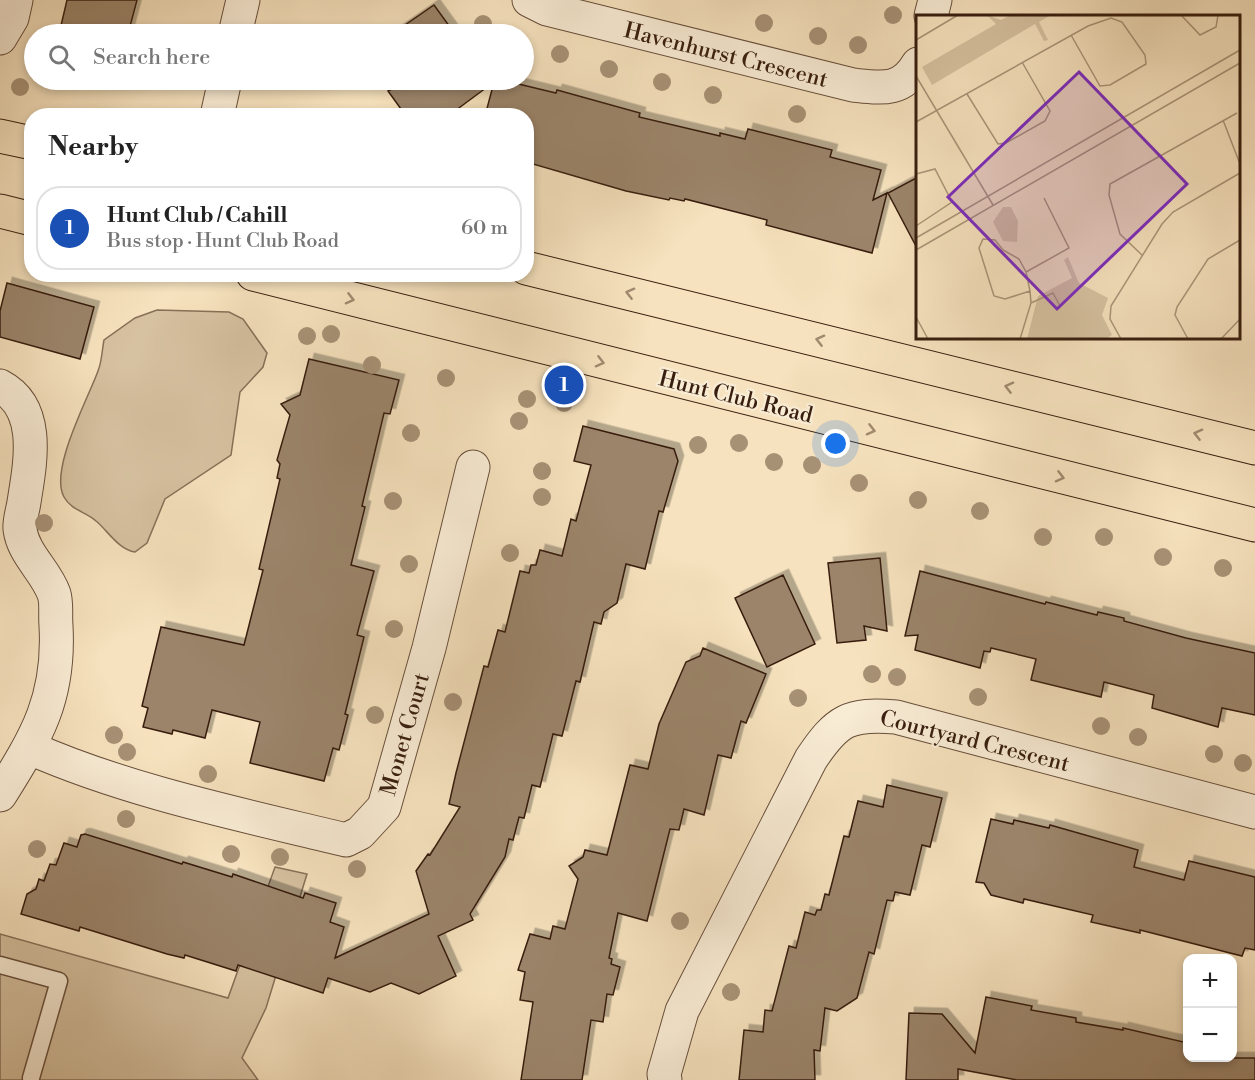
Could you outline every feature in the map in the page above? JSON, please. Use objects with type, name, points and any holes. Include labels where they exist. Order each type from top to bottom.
[{"type":"main road","points":[[0,136],[24,141]]},
{"type":"main road","points":[[0,211],[24,217]]},
{"type":"main road","points":[[534,270],[1255,448]]},
{"type":"main road","name":"Hunt Club Road","points":[[285,282],[1255,525]]},
{"type":"street","points":[[0,38],[12,18],[16,0]]},
{"type":"street","points":[[237,24],[243,0]]},
{"type":"street","name":"Havenhurst Crescent","points":[[529,0],[547,9],[853,85],[885,88],[909,78],[916,67]]},
{"type":"street","points":[[931,15],[935,0]]},
{"type":"street","points":[[219,108],[223,90]]},
{"type":"street","points":[[0,386],[10,392],[25,411],[31,458],[20,529],[29,553],[54,594],[57,647],[52,693],[30,748],[0,795]]},
{"type":"street","name":"Monet Court","points":[[30,748],[92,774],[304,830],[346,840],[360,833],[384,807],[429,648],[473,467]]},
{"type":"street","name":"Courtyard Crescent","points":[[665,1080],[664,1074],[682,1011],[811,759],[835,726],[868,715],[896,717],[1255,812]]},
{"type":"lane","points":[[0,965],[59,981],[31,1077]]},
{"type":"shaded area","points":[[157,310],[229,312],[243,319],[267,353],[263,367],[240,392],[231,455],[165,499],[147,543],[135,552],[124,548],[96,521],[67,501],[61,485],[62,470],[72,434],[99,367],[104,340],[135,318]]},
{"type":"shaded area","points":[[275,867],[307,874],[266,1008],[242,1058],[258,1080],[0,1080],[0,934],[228,998]]},
{"type":"building","points":[[67,0],[137,0],[131,24],[61,24]]},
{"type":"building","points":[[434,5],[448,24],[406,24]]},
{"type":"building","points":[[534,88],[556,93],[557,90],[640,113],[639,117],[720,136],[720,133],[745,139],[748,129],[832,150],[830,157],[881,170],[873,200],[887,193],[872,253],[766,225],[767,220],[685,199],[684,201],[670,198],[669,200],[626,191],[534,164],[534,108],[487,108],[492,90],[534,90]]},
{"type":"building","points":[[483,90],[459,108],[400,108],[388,91]]},
{"type":"building","points":[[916,178],[916,246],[888,193]]},
{"type":"building","points":[[7,283],[94,307],[80,359],[0,337],[0,311]]},
{"type":"building","points":[[309,359],[399,380],[390,414],[384,413],[362,506],[365,507],[351,565],[374,571],[357,635],[364,637],[345,714],[348,715],[339,750],[333,748],[324,781],[250,763],[260,722],[212,710],[205,738],[173,730],[172,734],[143,727],[148,708],[142,706],[161,627],[244,645],[263,570],[259,569],[280,479],[277,478],[280,464],[277,460],[290,415],[281,404],[300,395]]},
{"type":"building","points":[[583,426],[674,449],[678,461],[663,512],[659,511],[645,569],[626,564],[617,603],[604,612],[601,624],[594,622],[580,682],[576,681],[562,736],[553,734],[540,787],[532,785],[524,818],[519,817],[513,840],[509,839],[505,857],[470,914],[473,920],[438,936],[456,976],[419,994],[391,983],[370,992],[328,978],[323,993],[238,965],[236,971],[185,955],[184,958],[167,954],[80,927],[79,931],[21,914],[27,894],[36,889],[39,879],[44,881],[50,864],[56,865],[64,843],[77,847],[81,835],[85,834],[182,864],[183,862],[232,877],[233,874],[303,898],[305,893],[336,903],[330,922],[344,927],[335,958],[429,914],[416,871],[428,854],[430,855],[460,807],[449,804],[456,773],[484,666],[488,667],[498,630],[505,632],[520,571],[529,573],[531,565],[536,565],[540,550],[562,556],[571,519],[576,521],[591,465],[574,461]]},
{"type":"building","points":[[880,558],[887,631],[864,626],[866,640],[837,643],[828,563]]},
{"type":"building","points":[[920,571],[1045,604],[1046,602],[1097,615],[1098,612],[1124,618],[1124,621],[1186,638],[1255,653],[1255,715],[1222,708],[1218,727],[1152,708],[1154,695],[1104,682],[1101,697],[1031,680],[1036,659],[991,648],[990,652],[984,651],[980,668],[915,650],[918,635],[905,636]]},
{"type":"building","points":[[783,575],[815,644],[767,667],[735,598]]},
{"type":"building","points":[[703,648],[766,674],[746,723],[741,721],[731,758],[718,755],[704,815],[684,809],[679,830],[670,829],[647,921],[618,913],[609,958],[612,959],[611,964],[620,967],[613,995],[607,994],[603,1022],[591,1020],[582,1080],[521,1080],[533,1002],[520,1000],[525,972],[518,970],[530,934],[550,939],[553,926],[565,929],[578,879],[569,866],[583,857],[585,850],[607,855],[630,765],[648,769],[659,724],[686,662],[700,656]]},
{"type":"building","points":[[887,785],[942,798],[930,847],[922,845],[910,895],[895,892],[893,901],[887,900],[874,954],[869,952],[857,998],[837,1011],[825,1008],[820,1051],[814,1050],[815,1080],[739,1080],[744,1030],[763,1032],[765,1010],[772,1011],[789,946],[796,948],[805,912],[815,915],[817,910],[821,910],[825,894],[829,895],[844,836],[849,837],[858,801],[883,807]]},
{"type":"building","points":[[991,819],[1013,824],[1014,820],[1049,828],[1050,825],[1138,850],[1134,867],[1184,880],[1189,861],[1255,877],[1255,950],[1245,948],[1242,956],[1140,930],[1140,933],[1091,922],[1093,915],[1024,899],[1023,903],[991,895],[984,883],[976,882]]},
{"type":"building","points":[[986,997],[1032,1006],[1031,1010],[1076,1018],[1076,1022],[1123,1030],[1123,1028],[1183,1042],[1183,1062],[1237,1062],[1237,1058],[1255,1058],[1255,1080],[1017,1080],[958,1069],[958,1080],[906,1080],[909,1013],[942,1014],[975,1053]]},
{"type":"place","name":"Hunt Club / Cahill","points":[[564,385]]}]
